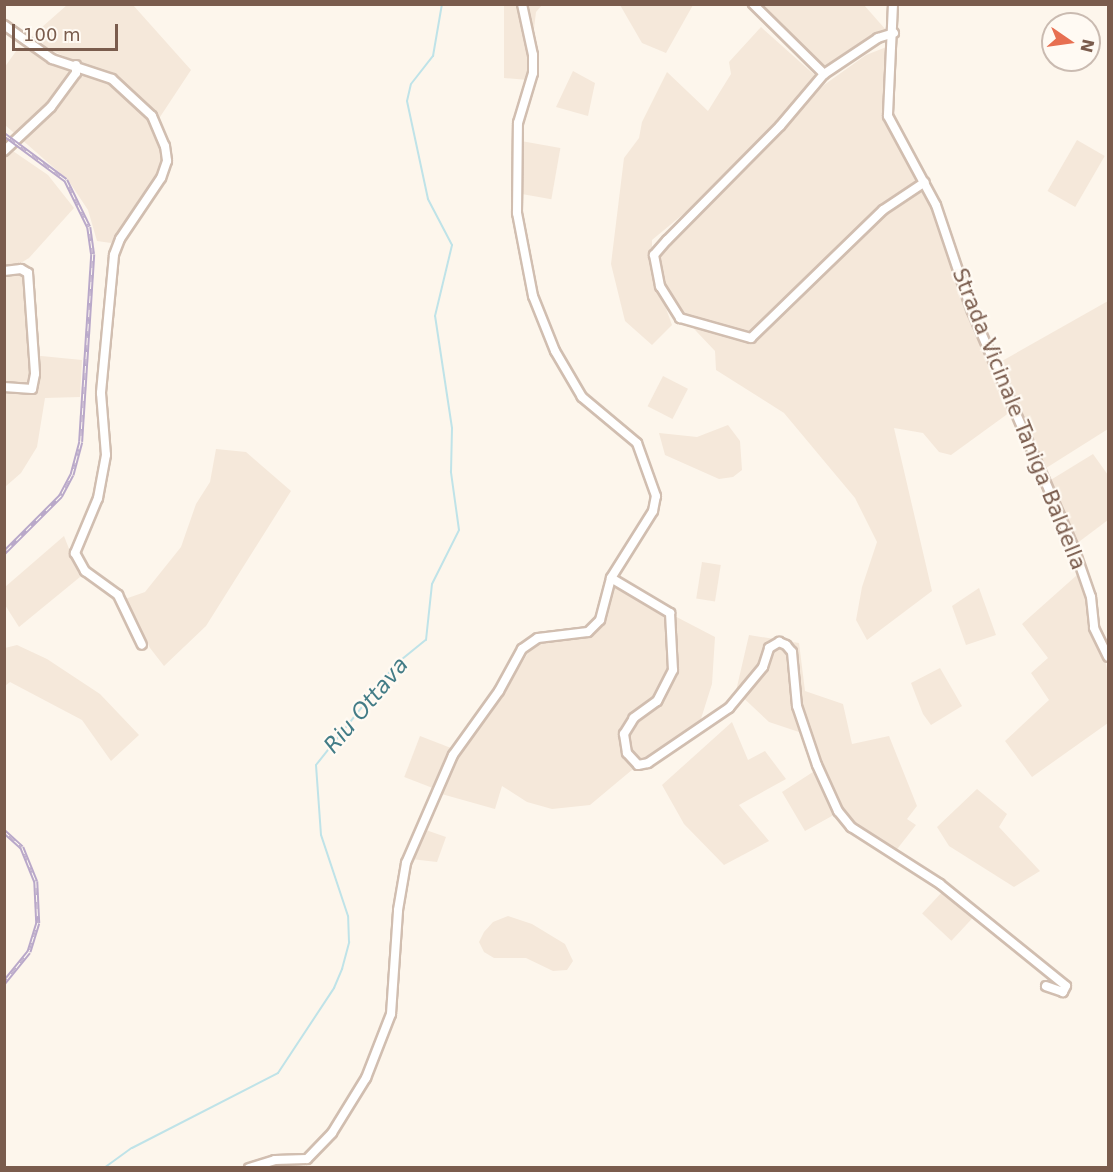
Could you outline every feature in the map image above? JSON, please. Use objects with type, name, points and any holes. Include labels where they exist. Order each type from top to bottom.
[{"type":"street","points":[[249,1167],[275,1160],[307,1159],[332,1133],[366,1078],[391,1014],[398,910],[406,862],[453,755],[499,691],[522,649],[538,638],[588,632],[600,620],[611,578],[653,511],[656,496],[638,443],[582,397],[555,351],[533,296],[517,213],[518,123],[532,73],[533,55],[522,4]]},
{"type":"street","points":[[753,4],[824,74]]},
{"type":"street","name":"Strada Vicinale Taniga Baldella","points":[[893,4],[894,33],[888,116],[936,205],[971,309],[1074,548],[1091,597],[1094,628],[1108,657]]},
{"type":"street","points":[[4,25],[52,59],[76,65],[112,79],[144,109],[161,132],[167,161],[161,178],[120,239],[114,255],[101,393],[106,455],[98,498],[75,553],[85,571],[118,595],[142,645]]},
{"type":"street","points":[[894,33],[878,38],[824,74],[780,126],[654,255],[660,286],[680,318],[751,338],[883,210],[925,182]]},
{"type":"street","points":[[5,150],[51,107],[76,73],[76,65]]},
{"type":"street","points":[[4,271],[21,269],[28,273],[35,374],[32,389],[4,387]]},
{"type":"street","points":[[611,578],[670,614],[673,670],[657,700],[634,718],[624,734],[627,753],[638,765],[648,763],[729,708],[762,667],[769,648],[779,642],[786,645],[792,652],[797,706],[817,765],[838,812],[851,827],[940,884],[1066,986],[1063,993],[1046,986]]},
{"type":"shaded area","points":[[67,5],[133,5],[191,70],[158,120],[124,82],[50,50],[33,35]]},
{"type":"shaded area","points":[[504,5],[542,5],[536,12],[528,80],[504,78]]},
{"type":"shaded area","points":[[620,5],[693,5],[666,53],[642,43]]},
{"type":"shaded area","points":[[753,5],[864,5],[886,30],[823,73]]},
{"type":"shaded area","points":[[761,27],[818,78],[705,196],[652,240],[652,269],[672,325],[652,345],[625,321],[611,264],[624,158],[639,138],[642,122],[667,72],[708,111],[731,74],[729,62]]},
{"type":"shaded area","points":[[889,46],[883,96],[886,119],[937,220],[959,288],[1013,410],[951,455],[939,452],[923,433],[894,428],[932,591],[867,640],[856,620],[862,587],[877,542],[855,498],[784,413],[716,370],[715,351],[679,313],[658,269],[659,247],[824,85],[866,55]]},
{"type":"shaded area","points":[[19,47],[111,83],[144,114],[157,137],[163,158],[160,176],[111,243],[97,241],[88,210],[68,180],[5,125],[4,68]]},
{"type":"shaded area","points":[[573,71],[595,83],[588,116],[556,107]]},
{"type":"shaded area","points":[[1077,140],[1105,156],[1075,207],[1048,191]]},
{"type":"shaded area","points":[[521,141],[560,148],[551,199],[512,192]]},
{"type":"shaded area","points":[[10,149],[48,175],[74,208],[29,258],[19,264],[26,279],[31,355],[82,360],[80,397],[45,398],[37,447],[21,473],[5,487],[4,155]]},
{"type":"shaded area","points":[[1108,301],[1108,429],[1043,470],[1002,361]]},
{"type":"shaded area","points":[[663,376],[688,389],[673,419],[648,406]]},
{"type":"shaded area","points":[[728,425],[740,441],[742,470],[733,477],[719,479],[665,455],[659,433],[697,437]]},
{"type":"shaded area","points":[[216,449],[246,452],[291,491],[206,626],[164,666],[150,648],[125,599],[145,592],[181,547],[196,504],[210,482]]},
{"type":"shaded area","points":[[1093,454],[1108,475],[1108,520],[1076,544],[1049,481]]},
{"type":"shaded area","points":[[64,536],[80,577],[19,627],[5,605],[5,587]]},
{"type":"shaded area","points":[[702,562],[721,565],[715,602],[696,599]]},
{"type":"shaded area","points":[[1077,575],[1104,653],[1108,675],[1108,723],[1032,777],[1005,741],[1049,700],[1031,673],[1048,658],[1022,624]]},
{"type":"shaded area","points":[[612,587],[619,587],[715,637],[712,684],[700,722],[651,754],[590,805],[552,809],[527,802],[502,786],[495,809],[438,793],[469,736],[490,715],[533,645],[591,635],[605,619]]},
{"type":"shaded area","points":[[979,588],[996,635],[966,645],[952,606]]},
{"type":"shaded area","points":[[749,635],[799,643],[805,691],[843,704],[852,744],[889,736],[917,806],[907,819],[916,825],[894,853],[839,812],[805,831],[782,792],[816,770],[802,733],[769,722],[736,691]]},
{"type":"shaded area","points":[[17,645],[47,659],[100,694],[139,735],[111,761],[82,720],[10,682],[5,686],[5,648]]},
{"type":"shaded area","points":[[940,668],[962,706],[931,725],[923,714],[911,683]]},
{"type":"shaded area","points":[[732,722],[748,760],[765,751],[786,779],[739,805],[769,841],[724,865],[684,824],[662,785]]},
{"type":"shaded area","points":[[420,736],[454,749],[438,790],[404,777]]},
{"type":"shaded area","points":[[977,789],[1007,814],[999,827],[1040,871],[1014,887],[949,846],[937,827]]},
{"type":"shaded area","points":[[423,829],[446,837],[437,862],[411,859]]},
{"type":"shaded area","points":[[944,890],[973,917],[951,941],[922,913]]},
{"type":"shaded area","points":[[508,916],[532,924],[565,944],[573,961],[567,970],[553,971],[526,958],[494,958],[484,952],[479,942],[484,932],[493,922]]},
{"type":"waterway","name":"Riu Ottava","points":[[104,1168],[132,1148],[278,1073],[334,988],[342,969],[349,942],[348,916],[321,835],[316,765],[396,664],[426,640],[432,584],[459,530],[451,472],[452,428],[435,316],[452,245],[428,199],[407,101],[411,84],[433,56],[442,4]]},
{"type":"railway","points":[[4,134],[66,180],[89,227],[93,254],[81,442],[72,475],[61,496],[4,553]]},
{"type":"railway","points":[[4,831],[22,847],[36,881],[38,923],[29,952],[4,983]]}]
